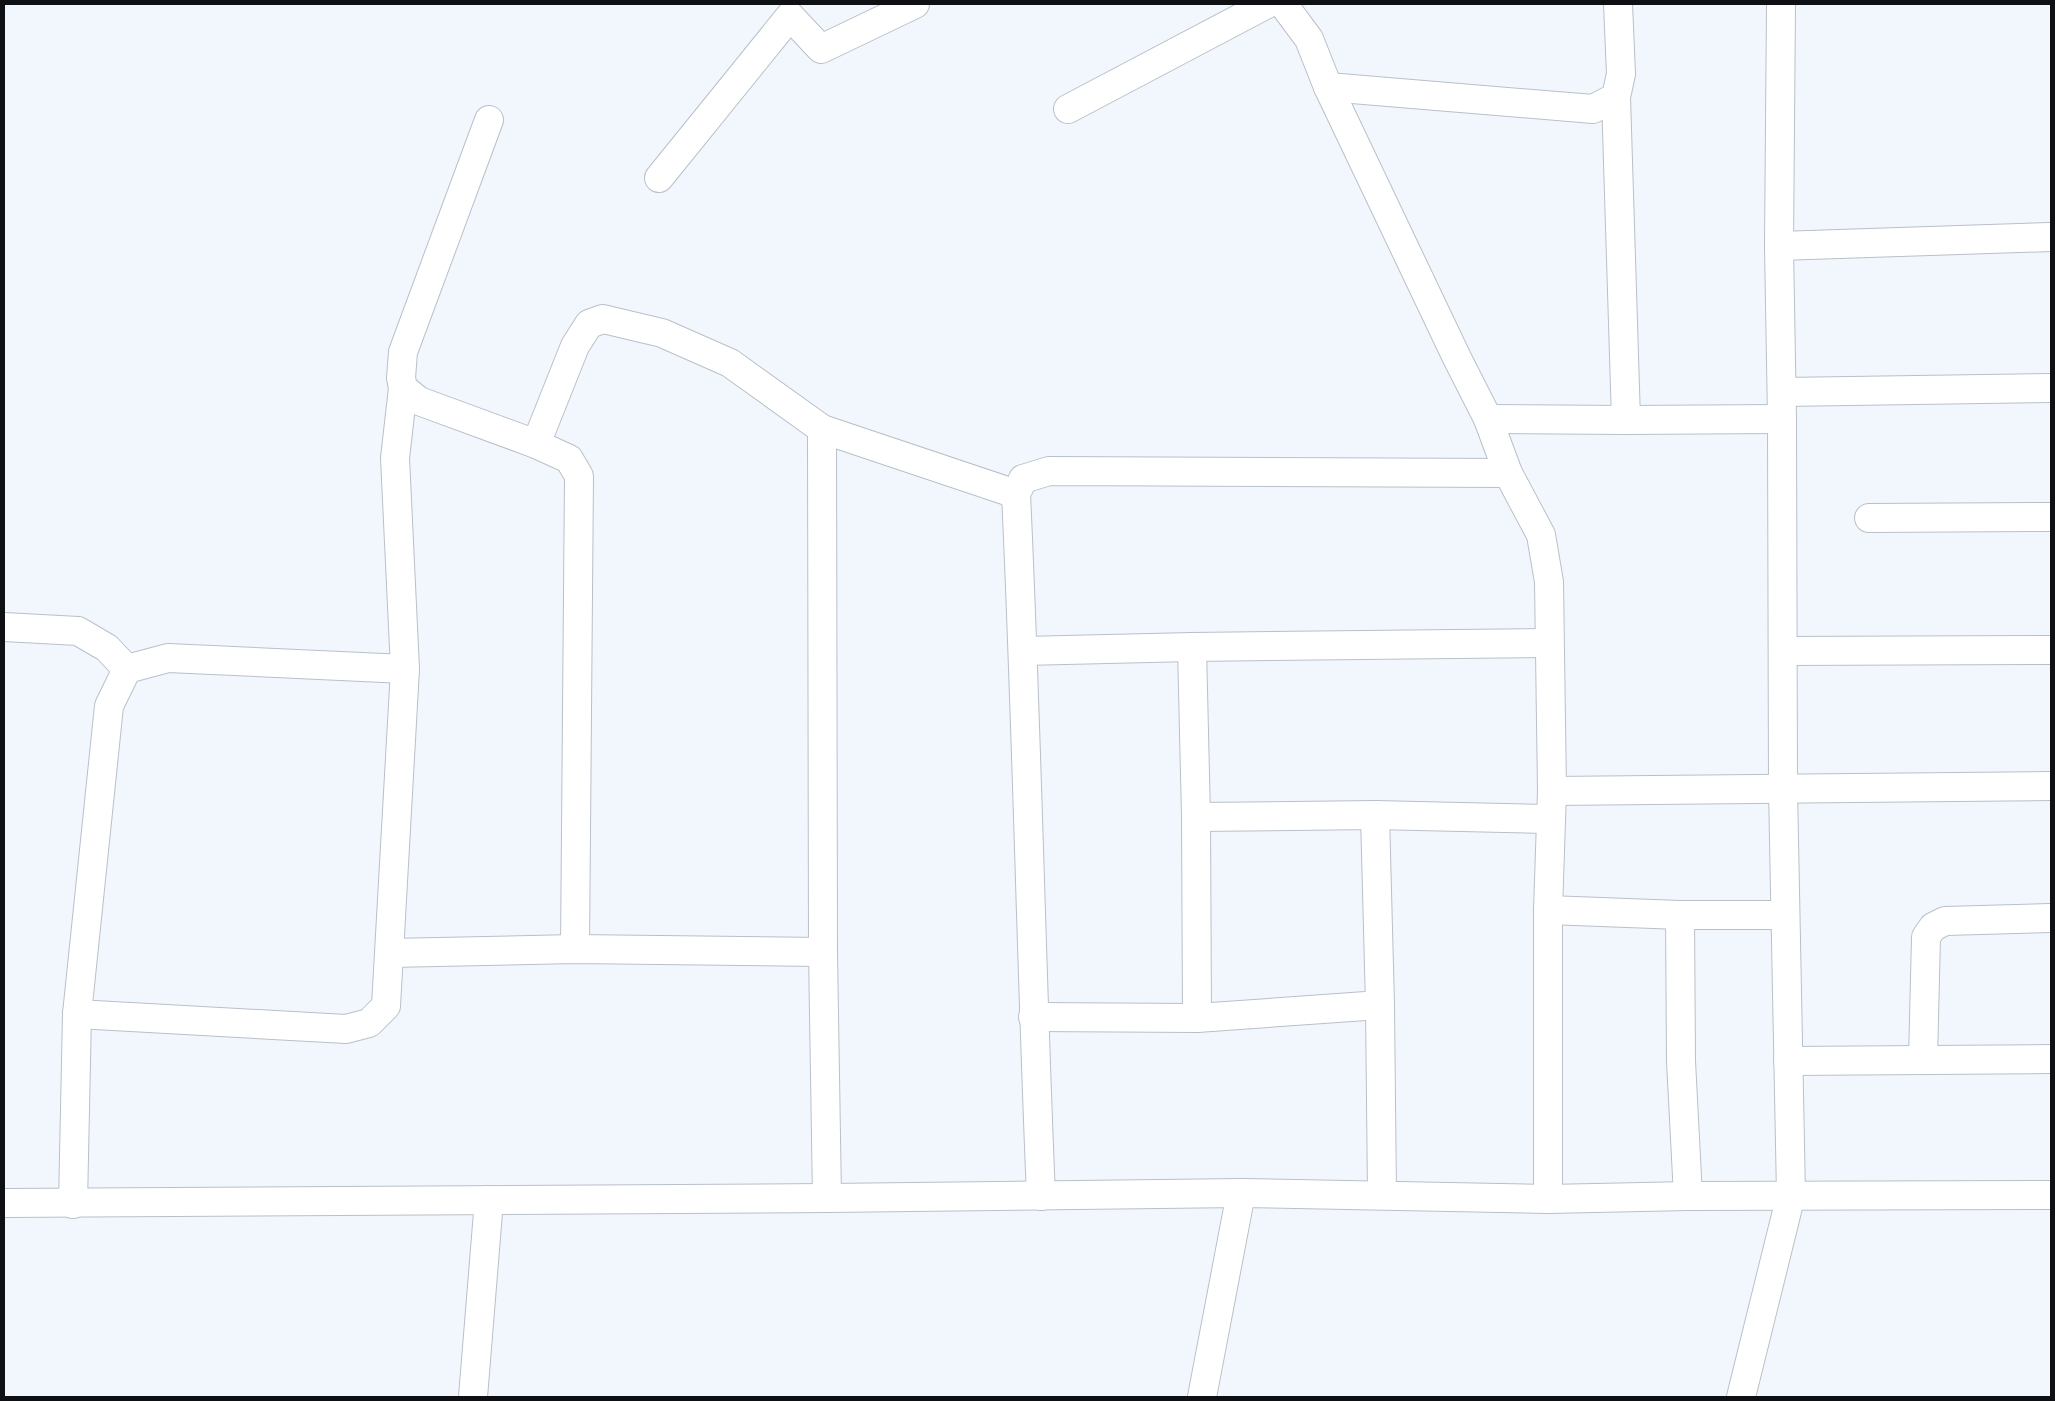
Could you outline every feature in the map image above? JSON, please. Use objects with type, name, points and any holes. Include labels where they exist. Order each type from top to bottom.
[{"type":"street","points":[[659,178],[790,16],[821,49],[915,4]]},
{"type":"street","points":[[1068,109],[1267,4]]},
{"type":"street","points":[[1283,4],[1310,40],[1328,87],[1457,358],[1488,418],[1508,473],[1541,535],[1549,582],[1548,644],[1552,791],[1548,910],[1548,1199]]},
{"type":"street","points":[[1618,4],[1621,74],[1616,97],[1626,420]]},
{"type":"street","points":[[1741,1397],[1790,1195],[1783,789],[1782,406],[1779,246],[1781,4]]},
{"type":"street","points":[[1328,87],[1593,109],[1616,97]]},
{"type":"street","points":[[77,1014],[346,1030],[370,1023],[386,1006],[405,668],[395,458],[404,388],[401,378],[403,352],[490,120]]},
{"type":"street","points":[[1779,246],[2051,237]]},
{"type":"street","points":[[536,444],[575,346],[588,324],[603,319],[662,333],[730,363],[822,428],[1016,494]]},
{"type":"street","points":[[404,388],[419,401],[536,444],[569,459],[579,476],[575,949]]},
{"type":"street","points":[[1488,418],[1626,420],[1782,406],[2051,388]]},
{"type":"street","points":[[822,428],[823,952],[827,1198]]},
{"type":"street","points":[[1041,1196],[1033,1017],[1023,651],[1016,494],[1023,479],[1049,470],[1508,473]]},
{"type":"street","points":[[1869,518],[2051,518]]},
{"type":"street","points":[[4,628],[78,631],[107,648],[127,669]]},
{"type":"street","points":[[1023,651],[1192,647],[1548,644]]},
{"type":"street","points":[[1192,647],[1196,817],[1197,1018]]},
{"type":"street","points":[[1783,651],[2051,650]]},
{"type":"street","points":[[74,1204],[77,1014],[109,706],[127,669],[168,658],[405,668]]},
{"type":"street","points":[[1552,791],[2051,786]]},
{"type":"street","points":[[1196,817],[1375,815],[1550,819]]},
{"type":"street","points":[[1375,815],[1382,1194]]},
{"type":"street","points":[[1548,910],[1680,915],[1785,915]]},
{"type":"street","points":[[1680,915],[1681,1061],[1688,1196]]},
{"type":"street","points":[[1923,1060],[1926,937],[1933,927],[1945,921],[2051,918]]},
{"type":"street","points":[[390,953],[575,949],[823,952]]},
{"type":"street","points":[[1033,1017],[1197,1018],[1380,1006]]},
{"type":"street","points":[[1788,1061],[2051,1059]]},
{"type":"street","points":[[1202,1397],[1241,1192]]},
{"type":"street","points":[[4,1203],[827,1198],[1241,1192],[1548,1199],[1790,1195],[2051,1195]]},
{"type":"street","points":[[473,1397],[489,1200]]}]
